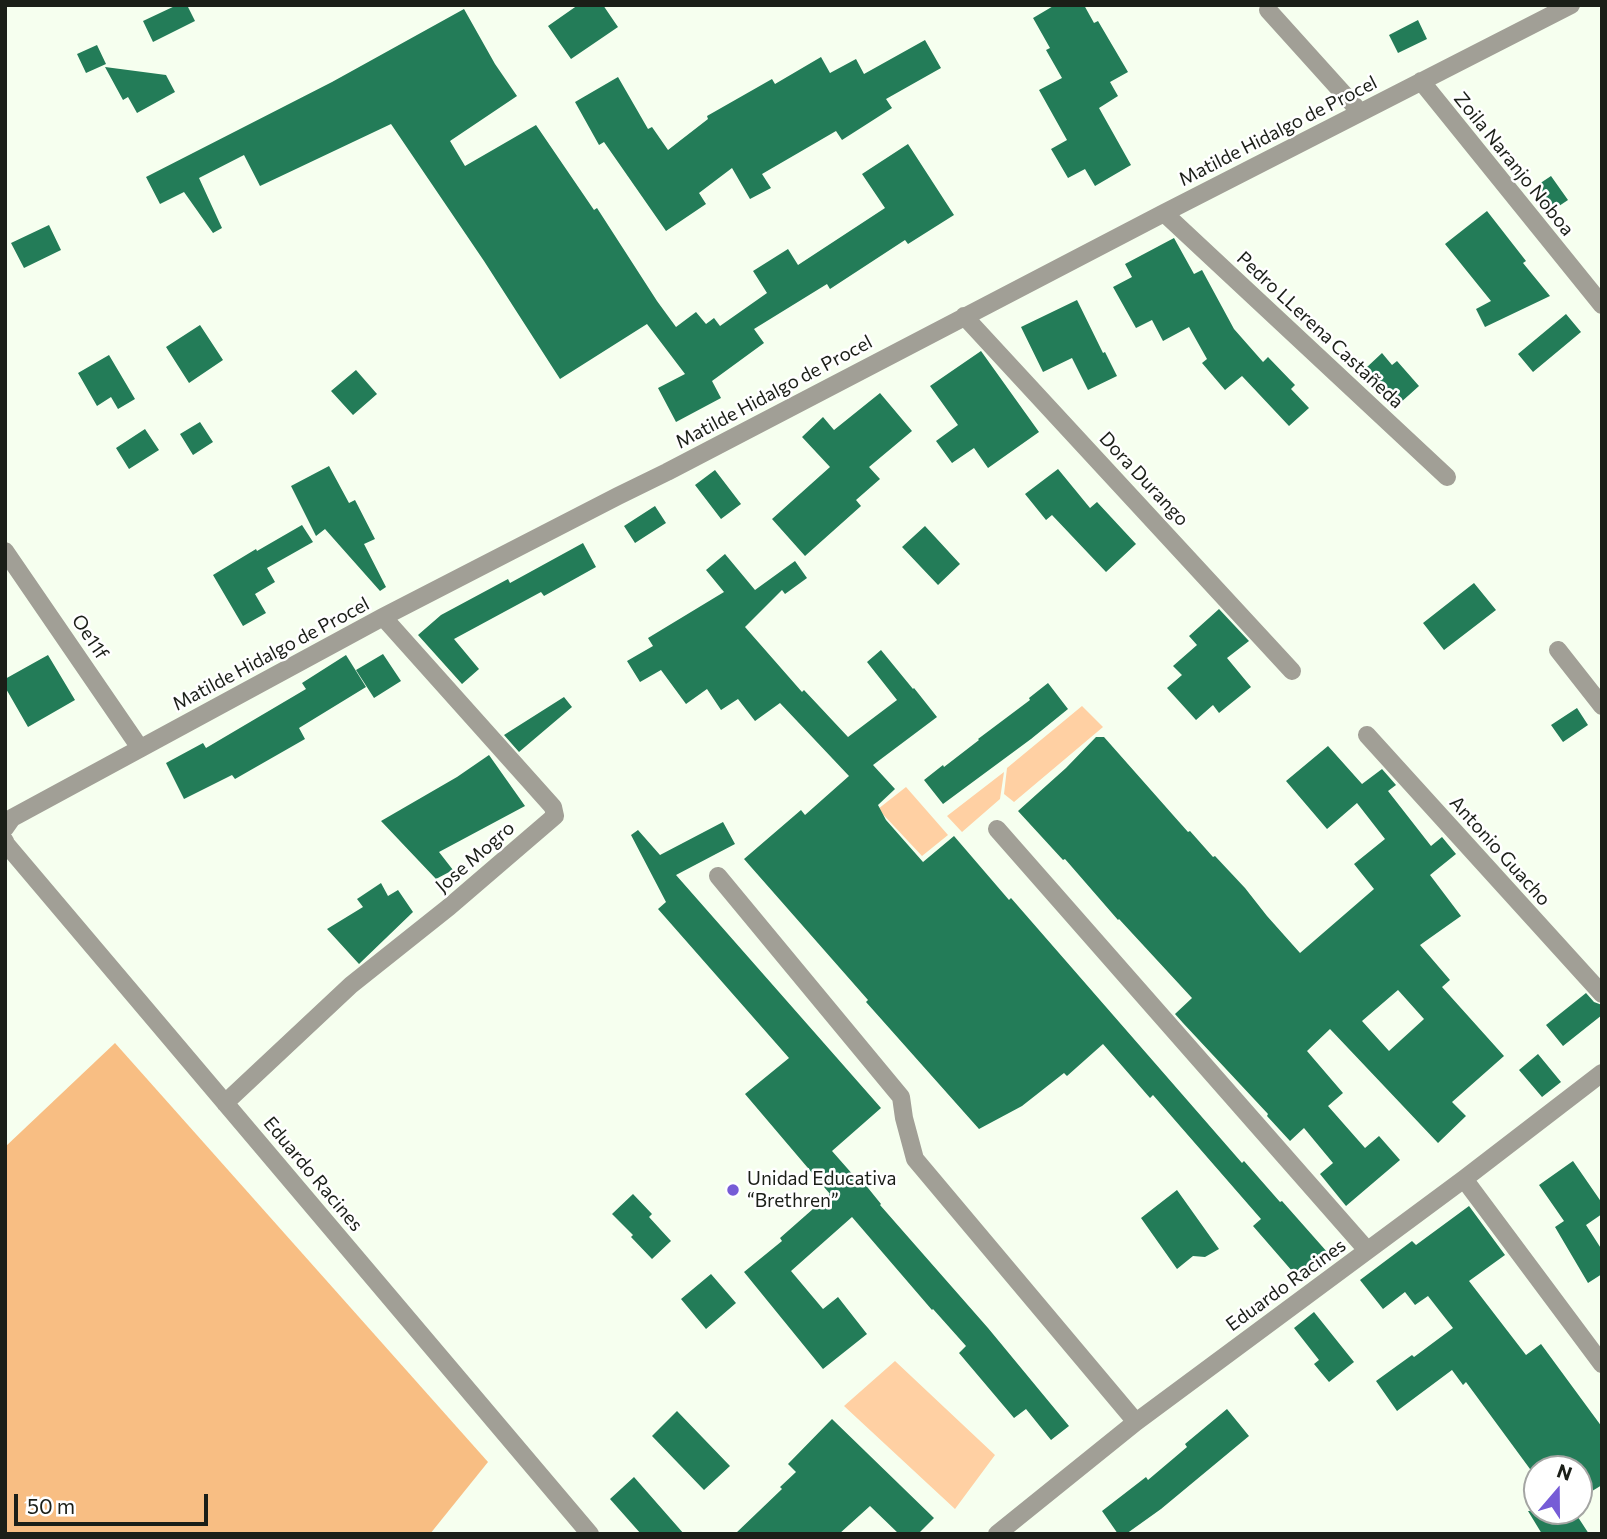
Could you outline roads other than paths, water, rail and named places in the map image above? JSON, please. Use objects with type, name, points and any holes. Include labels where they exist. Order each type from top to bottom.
[{"type":"street","name":"Matilde Hidalgo de Procel","points":[[5,828],[12,818],[383,617],[1571,5]]},
{"type":"street","points":[[1268,10],[1360,112]]},
{"type":"street","name":"Zoila Naranjo Noboa","points":[[1421,82],[1602,305]]},
{"type":"street","name":"Pedro LLerena Castañeda","points":[[1164,213],[1447,477]]},
{"type":"street","name":"Dora Durango","points":[[964,316],[1292,671]]},
{"type":"street","name":"Oe11f","points":[[5,551],[140,748]]},
{"type":"street","name":"Jose Mogro","points":[[225,1103],[351,985],[449,907],[555,816],[553,807],[383,617]]},
{"type":"street","points":[[1558,650],[1602,706]]},
{"type":"street","name":"Antonio Guacho","points":[[1367,735],[1602,994]]},
{"type":"street","points":[[998,829],[1367,1250]]},
{"type":"street","name":"Eduardo Racines","points":[[5,841],[590,1534]]},
{"type":"street","points":[[718,876],[901,1097],[915,1159],[1136,1422]]},
{"type":"street","name":"Eduardo Racines","points":[[997,1534],[1136,1422],[1464,1179],[1602,1073]]},
{"type":"street","points":[[1464,1179],[1602,1364]]},
{"type":"place","name":"Unidad Educativa “Brethren”","points":[[733,1190]]}]
